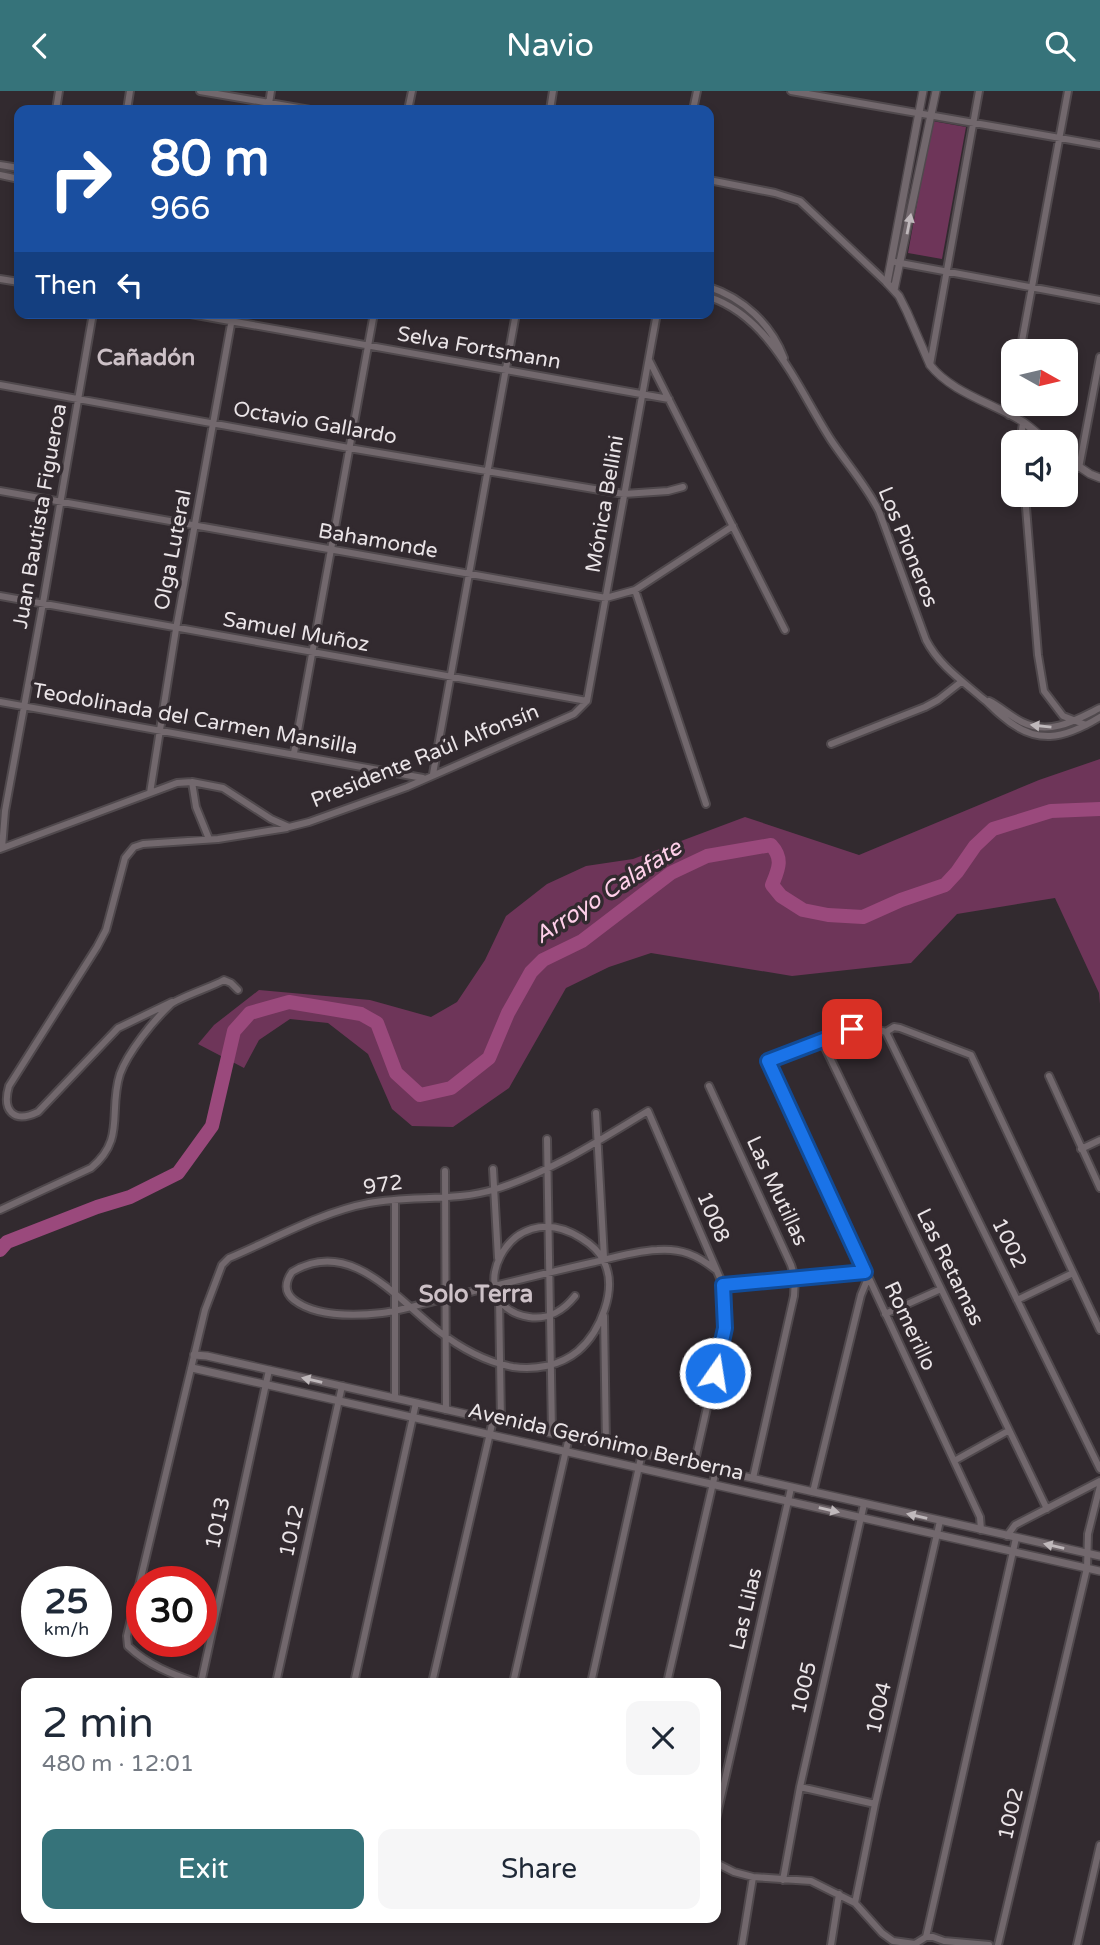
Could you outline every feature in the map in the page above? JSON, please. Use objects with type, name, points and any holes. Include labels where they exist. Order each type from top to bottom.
[{"type":"street","points":[[200,91],[260,105]]},
{"type":"street","points":[[791,91],[1100,145]]},
{"type":"street","points":[[887,283],[923,91]]},
{"type":"street","points":[[894,290],[936,91]]},
{"type":"street","points":[[930,365],[979,91]]},
{"type":"street","points":[[1022,339],[1069,91]]},
{"type":"street","points":[[714,181],[775,193],[800,201],[894,290],[907,312],[930,365],[951,384],[1001,411]]},
{"type":"street","points":[[891,261],[1100,300]]},
{"type":"street","name":"Los Pioneros","points":[[714,289],[724,292],[750,310],[772,335],[832,440],[879,510],[932,650],[961,682],[984,699],[1032,725],[1050,727],[1074,722],[1100,708]]},
{"type":"street","name":"Los Pioneros","points":[[714,299],[734,308],[786,363]]},
{"type":"street","name":"Juan Bautista Figueroa","points":[[1,849],[3,810],[43,603],[92,319]]},
{"type":"street","name":"Selva Fortsmann","points":[[216,319],[669,399]]},
{"type":"street","name":"Olga Luteral","points":[[150,793],[176,629],[232,319]]},
{"type":"street","points":[[294,753],[373,319]]},
{"type":"street","points":[[433,774],[515,319]]},
{"type":"street","name":"Mónica Bellini","points":[[587,701],[656,319]]},
{"type":"street","points":[[1100,357],[1079,468],[1100,478]]},
{"type":"street","points":[[648,359],[785,629]]},
{"type":"street","name":"Octavio Gallardo","points":[[0,385],[624,494],[668,491],[683,487]]},
{"type":"street","points":[[1012,417],[1032,430]]},
{"type":"street","points":[[1022,430],[1023,423]]},
{"type":"street","name":"Bahamonde","points":[[0,491],[606,599],[635,590],[733,526]]},
{"type":"street","points":[[1026,507],[1044,691],[1055,708],[1074,722],[1086,725]]},
{"type":"street","points":[[635,590],[706,804]]},
{"type":"street","name":"Samuel Muñoz","points":[[0,596],[587,701]]},
{"type":"street","points":[[831,744],[925,707],[961,682]]},
{"type":"street","name":"Los Pioneros","points":[[984,699],[1001,716],[1030,734],[1058,736],[1100,717]]},
{"type":"street","name":"Presidente Raúl Alfonsín","points":[[1,849],[177,783],[192,782],[223,788],[271,819],[289,827],[309,823],[425,778],[574,714],[587,701]]},
{"type":"street","name":"Teodolinada del Carmen Mansilla","points":[[0,702],[425,778]]},
{"type":"street","points":[[192,782],[196,807],[209,839]]},
{"type":"street","points":[[239,990],[231,982],[224,980],[131,1020],[118,1028],[38,1112],[27,1117],[17,1117],[9,1110],[5,1100],[9,1086],[106,930],[125,858],[130,851],[143,843],[209,839],[289,827]]},
{"type":"street","points":[[0,1210],[91,1168],[101,1159],[111,1143],[117,1089],[125,1063],[138,1042],[172,1002]]},
{"type":"street","points":[[822,1041],[864,1026],[886,1032],[894,1027],[971,1055],[1100,1330]]},
{"type":"street","name":"1002","points":[[886,1032],[1100,1469]]},
{"type":"street","name":"Romerillo","points":[[822,1041],[768,1061],[980,1517],[981,1530]]},
{"type":"street","name":"Las Retamas","points":[[822,1041],[1047,1509]]},
{"type":"street","points":[[1049,1076],[1100,1188]]},
{"type":"street","name":"Las Mutillas","points":[[709,1086],[795,1278],[794,1296],[753,1478]]},
{"type":"street","name":"972","points":[[183,1678],[140,1658],[128,1646],[127,1636],[194,1355],[211,1291],[225,1261],[345,1210],[395,1199],[445,1198],[495,1190],[546,1171],[648,1111]]},
{"type":"street","name":"1008","points":[[648,1111],[723,1285],[725,1328],[694,1465]]},
{"type":"street","points":[[596,1113],[604,1260],[608,1286],[596,1328],[576,1353],[551,1364],[526,1369],[500,1364],[472,1353],[446,1337],[409,1307],[395,1295],[366,1272],[332,1262],[292,1272],[286,1286],[288,1293],[293,1299],[312,1308],[358,1314],[409,1307],[551,1272],[604,1260],[647,1251],[678,1250],[694,1255],[717,1271]]},
{"type":"street","points":[[547,1139],[552,1433]]},
{"type":"street","points":[[1081,1149],[1100,1140]]},
{"type":"street","points":[[493,1169],[499,1259]]},
{"type":"street","points":[[445,1171],[446,1410]]},
{"type":"street","points":[[395,1199],[395,1398]]},
{"type":"street","points":[[433,1678],[490,1433],[497,1421],[499,1297],[494,1276],[499,1259],[507,1245],[521,1233],[549,1227],[580,1238],[604,1260]]},
{"type":"street","points":[[1017,1300],[1073,1273]]},
{"type":"street","points":[[723,1285],[866,1275],[813,1492]]},
{"type":"street","points":[[885,1314],[941,1289]]},
{"type":"street","points":[[499,1297],[513,1311],[532,1318],[551,1315],[566,1307],[575,1296]]},
{"type":"street","points":[[603,1310],[606,1445]]},
{"type":"street","name":"Avenida Gerónimo Berberna","points":[[194,1355],[1100,1556]]},
{"type":"street","name":"Avenida Gerónimo Berberna","points":[[192,1368],[1100,1571]]},
{"type":"street","name":"1013","points":[[200,1678],[269,1370]]},
{"type":"street","name":"1012","points":[[277,1678],[342,1386]]},
{"type":"street","points":[[355,1678],[416,1403]]},
{"type":"street","points":[[954,1461],[1009,1431]]},
{"type":"street","points":[[514,1678],[569,1437]]},
{"type":"street","points":[[592,1678],[642,1453]]},
{"type":"street","points":[[668,1678],[716,1470]]},
{"type":"street","points":[[1007,1536],[1015,1525],[1100,1483]]},
{"type":"street","name":"1002","points":[[998,1945],[1087,1568],[1085,1553],[1100,1483]]},
{"type":"street","name":"Las Lilas","points":[[721,1797],[791,1488]]},
{"type":"street","name":"1005","points":[[783,1880],[800,1787],[864,1504]]},
{"type":"street","name":"1004","points":[[855,1903],[940,1521]]},
{"type":"street","points":[[926,1937],[1016,1538]]},
{"type":"street","points":[[800,1787],[875,1804]]},
{"type":"street","points":[[1077,1945],[1100,1845]]},
{"type":"street","points":[[721,1865],[753,1877],[811,1881],[855,1903],[882,1933],[893,1941],[915,1944],[926,1937],[933,1937],[944,1943],[989,1945]]},
{"type":"street","points":[[742,1945],[753,1877]]},
{"type":"street","points":[[831,1945],[839,1894]]},
{"type":"shaded area","points":[[932,121],[966,127],[942,259],[908,253]]},
{"type":"shaded area","points":[[1100,759],[1100,1004],[1099,993],[1055,898],[957,914],[911,963],[792,976],[651,953],[609,967],[566,988],[509,1088],[453,1127],[412,1126],[392,1109],[368,1054],[328,1023],[290,1019],[259,1040],[244,1068],[198,1044],[214,1025],[259,990],[370,1000],[431,1017],[457,1002],[485,960],[506,916],[547,884],[586,866],[633,859],[745,817],[859,855],[1039,780]]},
{"type":"waterway","name":"Arroyo Calafate","points":[[0,1250],[7,1242],[130,1197],[178,1173],[212,1126],[234,1031],[250,1013],[289,1002],[361,1014],[377,1023],[396,1073],[420,1095],[451,1088],[489,1058],[508,1013],[531,972],[543,960],[582,941],[671,873],[707,856],[771,845],[779,860],[772,885],[781,896],[803,910],[863,917],[945,885],[975,846],[993,829],[1051,811],[1100,809]]},
{"type":"district","name":"Cañadón","points":[[146,358]]},
{"type":"district","name":"Solo Terra","points":[[476,1294]]},
{"type":"route","points":[[715,1373],[725,1328],[723,1285],[865,1272],[768,1061],[852,1029]]}]
